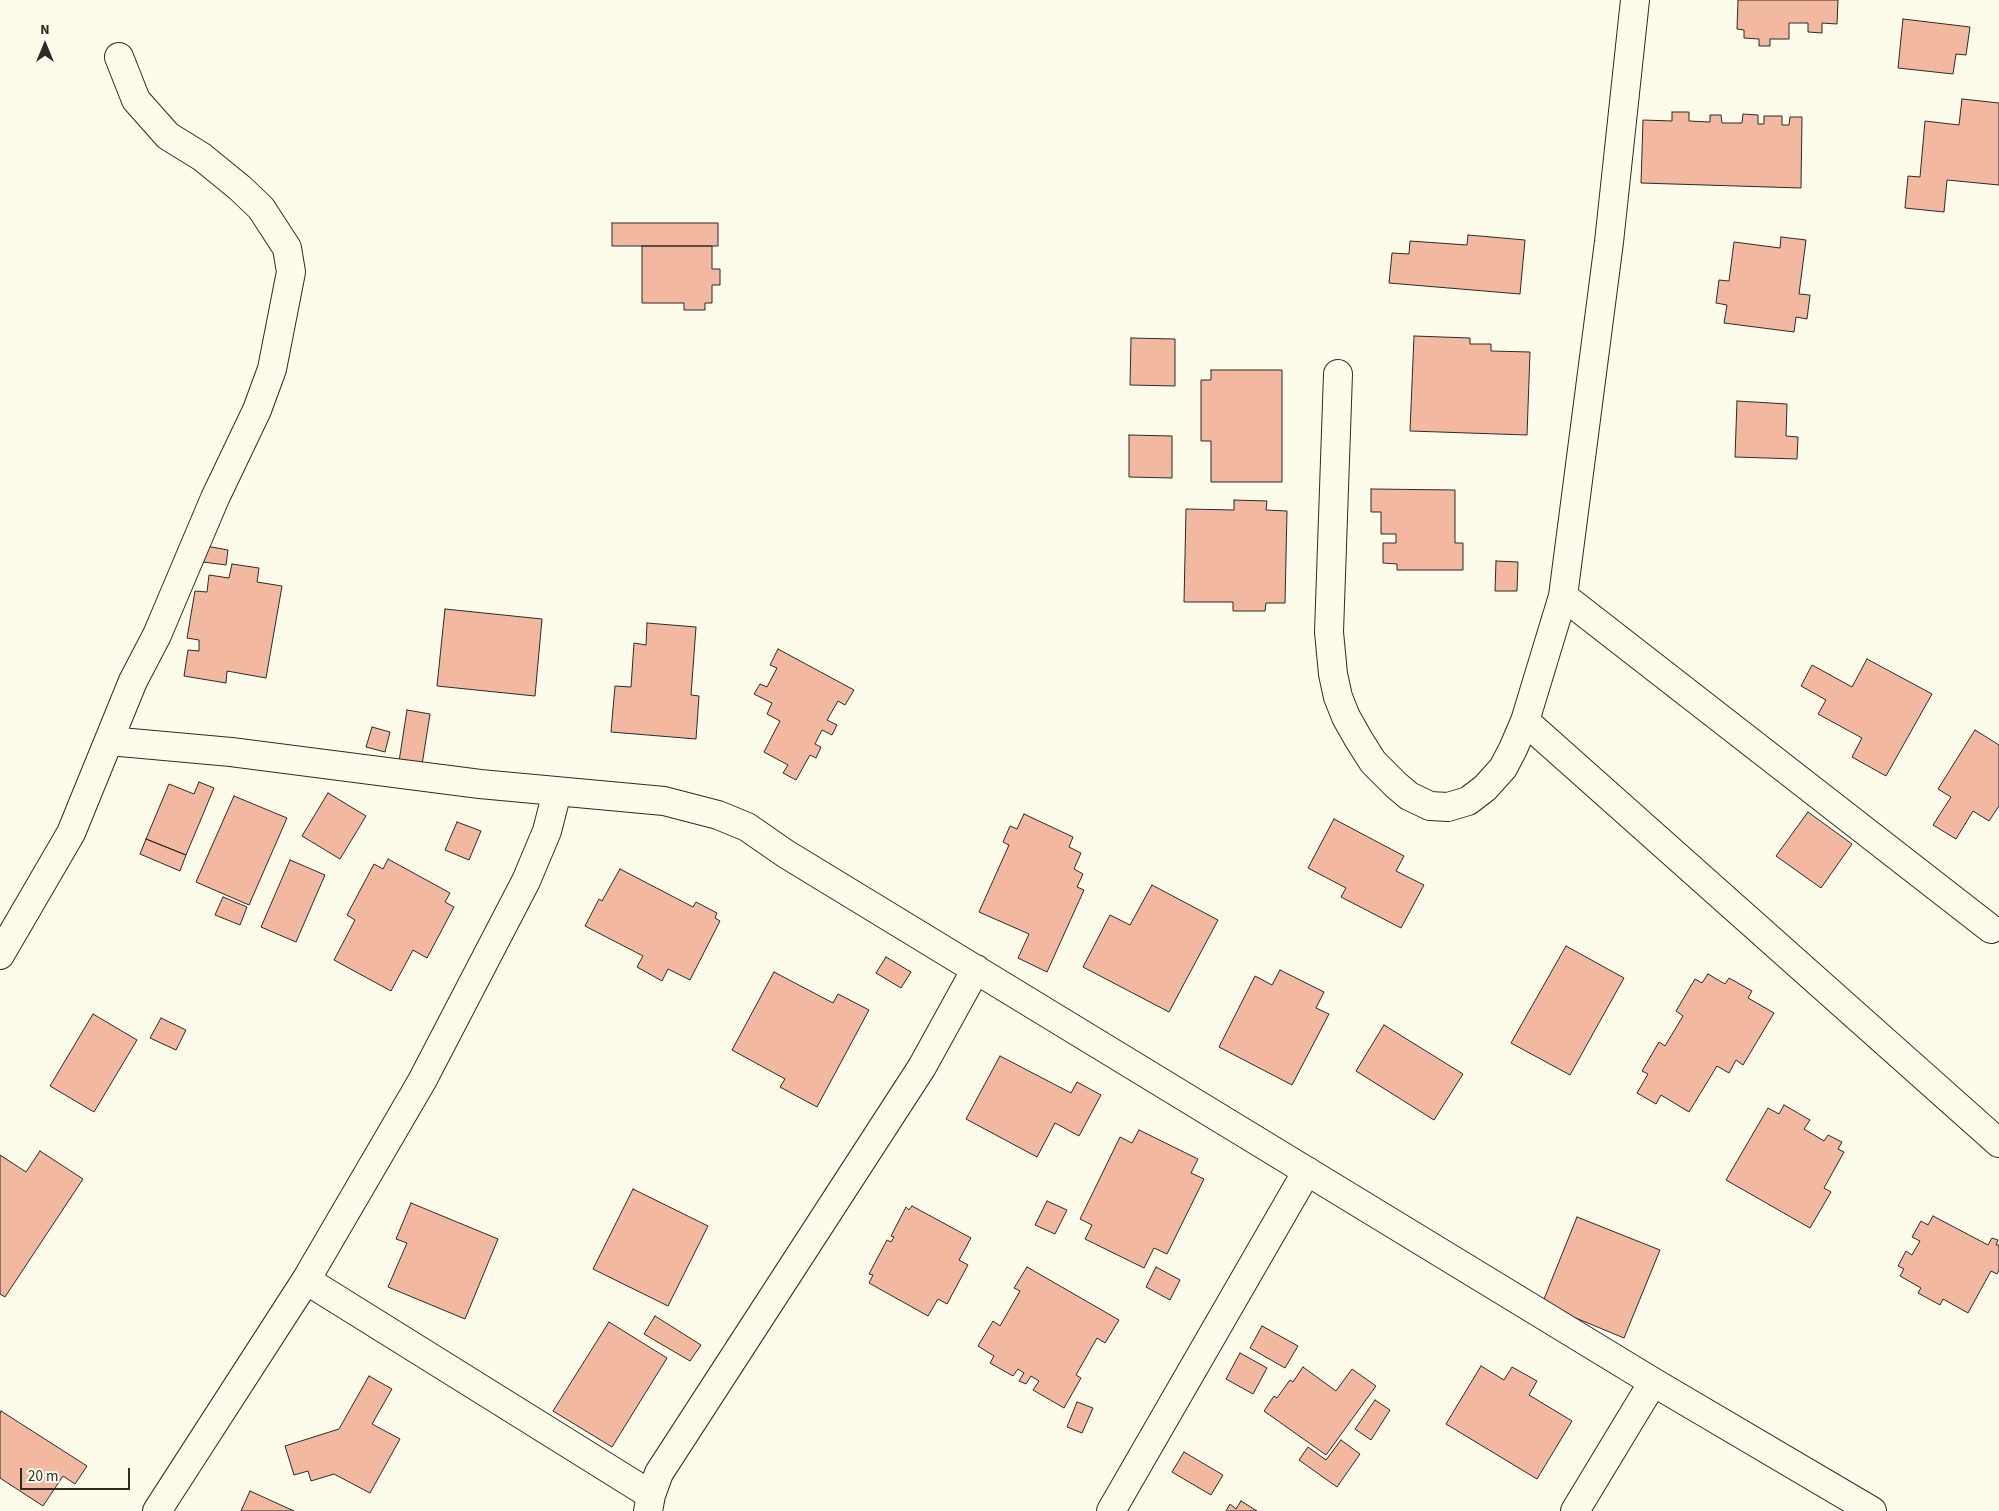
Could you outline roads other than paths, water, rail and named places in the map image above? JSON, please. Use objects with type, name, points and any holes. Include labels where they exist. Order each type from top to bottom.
[{"type":"street","points":[[1338,374],[1329,632],[1333,674],[1346,717],[1373,762],[1409,796],[1430,806],[1448,807],[1468,801],[1485,788],[1503,768],[1525,721],[1564,596],[1609,242],[1635,0]]},
{"type":"street","points":[[0,955],[71,833],[133,681],[157,635],[215,498],[257,410],[272,369],[291,272],[287,248],[261,208],[202,157],[168,136],[136,100],[119,57]]},
{"type":"street","points":[[1564,596],[1992,929]]},
{"type":"street","points":[[1525,721],[1999,1142]]},
{"type":"street","points":[[109,741],[240,753],[480,784],[664,801],[718,815],[747,827],[786,854],[1653,1382],[1872,1511]]},
{"type":"street","points":[[157,1511],[306,1280],[422,1081],[526,881],[547,831],[557,792]]},
{"type":"street","points":[[306,1280],[650,1503],[659,1473],[922,1066],[976,969]]},
{"type":"street","points":[[1111,1511],[1307,1171]]},
{"type":"street","points":[[1575,1511],[1653,1382]]}]
